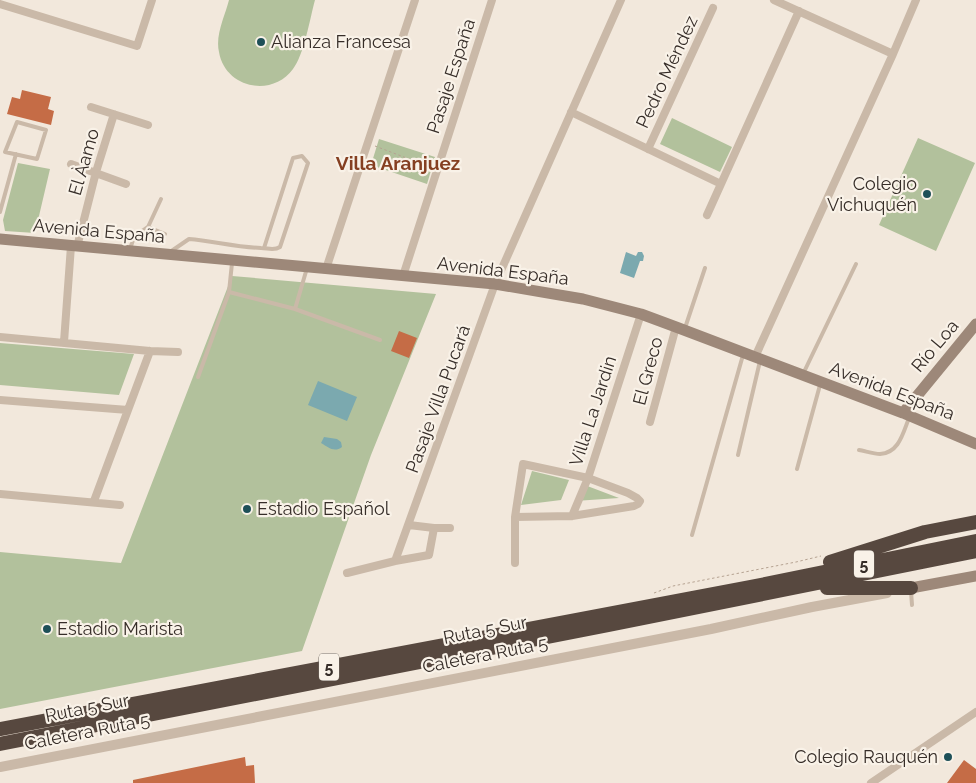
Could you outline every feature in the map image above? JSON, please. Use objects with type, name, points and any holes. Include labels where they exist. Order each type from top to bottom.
[{"type":"highway","points":[[756,591],[925,532],[976,522]]},
{"type":"highway","name":"Ruta 5 Sur","points":[[0,744],[756,591],[976,541]]},
{"type":"highway","name":"Ruta 5 Sur","points":[[0,729],[976,551]]},
{"type":"highway","points":[[756,591],[827,588],[911,588]]},
{"type":"main road","name":"Avenida España","points":[[0,239],[494,284],[583,299],[641,314],[680,328],[976,444]]},
{"type":"main road","name":"Río Loa","points":[[906,415],[976,324]]},
{"type":"main road","name":"Caletera Ruta 5","points":[[911,588],[976,576]]},
{"type":"street","points":[[0,4],[137,46],[152,0]]},
{"type":"street","points":[[326,269],[415,0]]},
{"type":"street","name":"Pasaje España","points":[[403,276],[492,0]]},
{"type":"street","name":"Pasaje Villa Pucará","points":[[395,561],[494,284],[621,0]]},
{"type":"street","points":[[774,0],[893,54]]},
{"type":"street","points":[[753,356],[893,54],[916,0]]},
{"type":"street","name":"Pedro Méndez","points":[[648,149],[713,8]]},
{"type":"street","points":[[707,215],[799,11]]},
{"type":"street","points":[[91,107],[148,125]]},
{"type":"street","points":[[571,112],[720,184]]},
{"type":"street","name":"El Àamo","points":[[64,342],[74,247],[114,114]]},
{"type":"street","points":[[71,164],[126,184]]},
{"type":"street","name":"Villa La Jardin","points":[[572,516],[588,478],[641,314]]},
{"type":"street","name":"El Greco","points":[[650,422],[680,328]]},
{"type":"street","points":[[0,337],[178,352]]},
{"type":"street","points":[[94,501],[150,350]]},
{"type":"street","points":[[0,400],[128,410]]},
{"type":"street","points":[[515,563],[516,517],[523,464],[588,478],[628,493],[640,501],[634,506],[572,516],[516,517]]},
{"type":"street","points":[[0,494],[120,504]]},
{"type":"street","points":[[409,524],[434,528],[450,528]]},
{"type":"street","points":[[347,573],[395,561],[428,556],[434,528]]},
{"type":"street","name":"Caletera Ruta 5","points":[[0,767],[711,629],[812,606],[911,588]]},
{"type":"street","points":[[871,783],[976,712]]},
{"type":"lane","points":[[17,122],[46,130],[37,159],[16,154],[4,152],[17,122]]},
{"type":"lane","points":[[0,212],[16,154]]},
{"type":"lane","points":[[166,255],[189,239],[245,248],[278,249],[281,245],[308,163],[302,156],[293,158],[264,248]]},
{"type":"lane","points":[[129,252],[134,237],[148,228],[161,199]]},
{"type":"lane","points":[[148,228],[165,234]]},
{"type":"lane","points":[[198,377],[229,292],[232,261]]},
{"type":"lane","points":[[802,375],[856,264]]},
{"type":"lane","points":[[295,309],[307,268]]},
{"type":"lane","points":[[680,328],[705,268]]},
{"type":"lane","points":[[229,292],[295,309],[380,340]]},
{"type":"lane","points":[[738,455],[753,356]]},
{"type":"lane","points":[[692,535],[753,356]]},
{"type":"lane","points":[[797,469],[821,382]]},
{"type":"lane","points":[[859,450],[880,454],[891,450],[898,444],[906,415]]},
{"type":"lane","points":[[911,588],[912,605]]},
{"type":"path","points":[[367,144],[437,170]]},
{"type":"path","points":[[648,596],[673,586],[821,556]]},
{"type":"green space","name":"Alianza Francesa","points":[[229,0],[315,0],[297,63],[284,78],[273,84],[262,86],[250,85],[230,74],[223,64],[218,46],[221,26]]},
{"type":"green space","points":[[672,118],[732,147],[720,172],[660,144]]},
{"type":"green space","name":"Colegio Vichuquén","points":[[918,138],[975,163],[936,251],[879,225]]},
{"type":"green space","points":[[379,139],[435,157],[427,184],[371,165]]},
{"type":"green space","points":[[18,163],[50,169],[35,233],[5,231],[3,220]]},
{"type":"green space","name":"Estadio Español","points":[[232,276],[436,294],[371,455],[302,651],[0,709],[0,552],[121,563]]},
{"type":"green space","points":[[0,343],[134,354],[119,395],[0,385]]},
{"type":"green space","points":[[532,471],[569,480],[561,500],[521,505]]},
{"type":"green space","points":[[582,484],[619,498],[575,501]]},
{"type":"water","points":[[626,252],[636,256],[638,252],[642,252],[644,256],[643,261],[640,261],[634,278],[620,273]]},
{"type":"water","points":[[318,381],[357,397],[347,421],[308,405]]},
{"type":"water","points":[[324,437],[337,439],[341,442],[342,447],[339,449],[329,448],[321,443]]},
{"type":"building","points":[[22,90],[51,97],[48,109],[54,111],[51,125],[7,114],[12,97],[20,99]]},
{"type":"building","points":[[399,331],[417,338],[409,358],[391,351]]},
{"type":"building","points":[[245,757],[246,766],[254,765],[255,783],[133,783],[133,780]]},
{"type":"building","points":[[964,760],[976,769],[976,783],[947,783]]},
{"type":"place","name":"Alianza Francesa","points":[[261,42]]},
{"type":"place","name":"Colegio Vichuquén","points":[[927,194]]},
{"type":"place","name":"Estadio Español","points":[[247,509]]},
{"type":"place","name":"Estadio Marista","points":[[47,629]]},
{"type":"place","name":"Colegio Rauquén","points":[[948,757]]},
{"type":"district","name":"Villa Aranjuez","points":[[398,163]]}]
